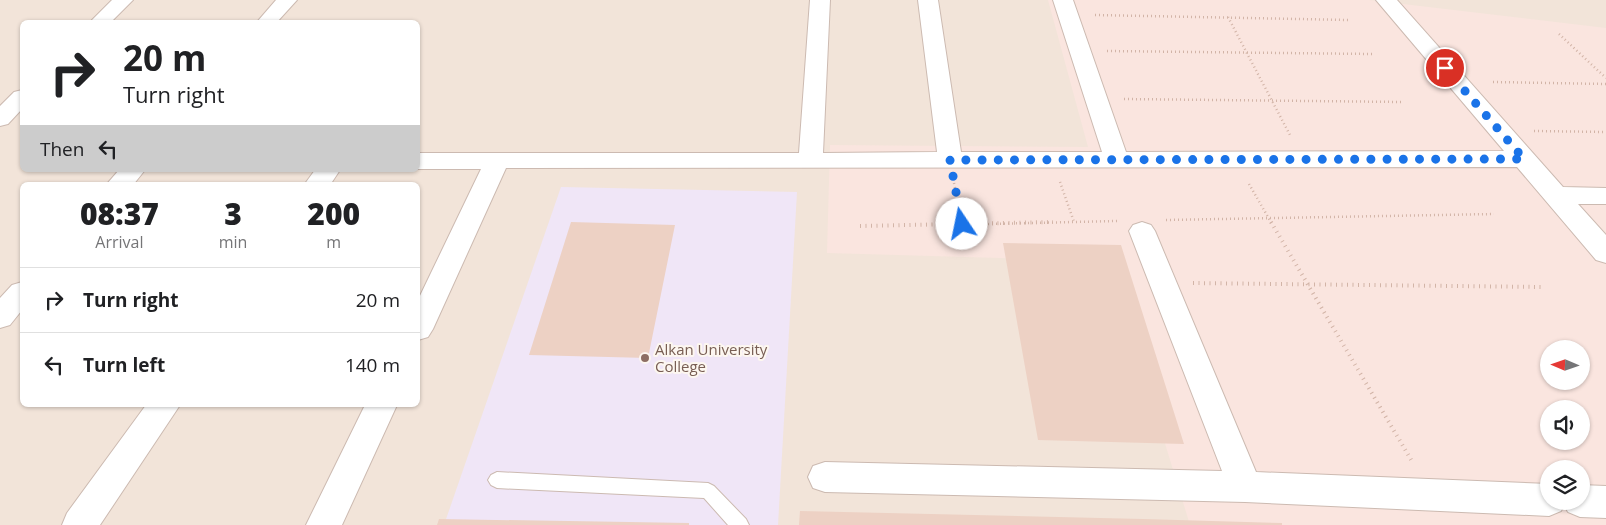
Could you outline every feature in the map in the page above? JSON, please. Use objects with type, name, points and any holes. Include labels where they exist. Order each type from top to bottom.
[{"type":"street","points":[[102,20],[123,0]]},
{"type":"street","points":[[269,20],[287,0]]},
{"type":"street","points":[[811,160],[820,0]]},
{"type":"street","points":[[928,0],[950,160]]},
{"type":"street","points":[[1386,0],[1606,253]]},
{"type":"street","points":[[1066,7],[1117,160]]},
{"type":"street","points":[[420,161],[1524,159]]},
{"type":"street","points":[[420,324],[497,161]]},
{"type":"street","points":[[123,182],[131,172]]},
{"type":"street","points":[[1556,195],[1606,196]]},
{"type":"street","points":[[1143,224],[1162,283],[1245,487]]},
{"type":"street","points":[[0,283],[20,284]]},
{"type":"street","points":[[0,316],[20,294]]},
{"type":"street","points":[[80,525],[163,407]]},
{"type":"street","points":[[324,525],[380,407]]},
{"type":"street","points":[[826,477],[1245,487],[1540,500]]},
{"type":"street","points":[[1590,501],[1606,502]]},
{"type":"lane","points":[[497,480],[708,491],[740,525]]},
{"type":"path","points":[[1066,7],[1228,17],[1349,20]]},
{"type":"path","points":[[1228,17],[1303,159]]},
{"type":"path","points":[[1558,34],[1606,78]]},
{"type":"path","points":[[1080,50],[1372,54]]},
{"type":"path","points":[[1457,81],[1606,84]]},
{"type":"path","points":[[1096,99],[1402,102]]},
{"type":"path","points":[[1499,130],[1606,132]]},
{"type":"path","points":[[950,160],[962,224]]},
{"type":"path","points":[[1052,160],[1074,222]]},
{"type":"path","points":[[1235,160],[1431,495]]},
{"type":"path","points":[[860,226],[1074,222],[1143,224],[1270,218],[1494,214]]},
{"type":"path","points":[[1162,283],[1542,286]]},
{"type":"shaded area","points":[[0,0],[1606,0],[1606,525],[0,525]]},
{"type":"shaded area","points":[[1048,0],[1369,0],[1606,28],[1606,525],[1190,525],[1109,261],[827,253],[830,145],[1088,147]]},
{"type":"shaded area","name":"Alkan University College","points":[[561,187],[797,192],[778,525],[444,525]]},
{"type":"building","points":[[571,222],[675,225],[648,358],[529,355]]},
{"type":"building","points":[[1003,243],[1121,245],[1184,444],[1038,440]]},
{"type":"building","points":[[800,511],[1282,523],[1282,525],[799,525]]},
{"type":"building","points":[[439,519],[689,523],[689,525],[437,525]]},
{"type":"place","name":"Alkan University College","points":[[645,358]]},
{"type":"route","points":[[962,224],[950,160],[1524,159],[1445,68]]}]
